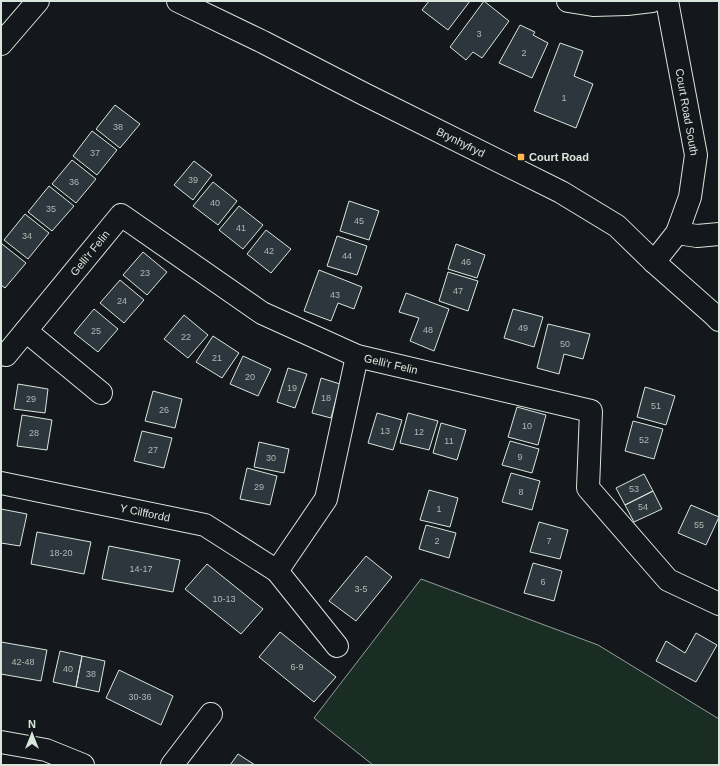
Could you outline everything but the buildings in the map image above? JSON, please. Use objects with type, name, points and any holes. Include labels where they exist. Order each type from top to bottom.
[{"type":"street","points":[[1,44],[38,1]]},
{"type":"street","name":"Brynhyfryd","points":[[178,1],[263,42],[561,192],[617,226],[654,262],[719,320]]},
{"type":"street","points":[[568,1],[593,5],[627,4],[652,1]]},
{"type":"street","name":"Court Road South","points":[[654,262],[677,233],[690,197],[696,155],[667,1]]},
{"type":"street","name":"Gelli'r Felin","points":[[6,355],[121,215],[262,313],[357,356],[591,411],[588,488],[668,580],[719,604]]},
{"type":"street","points":[[677,233],[697,236],[719,234]]},
{"type":"street","points":[[26,331],[101,393]]},
{"type":"street","points":[[277,571],[326,499],[357,356]]},
{"type":"street","name":"Y Cilffordd","points":[[1,483],[205,525],[277,571],[337,646]]},
{"type":"street","points":[[172,765],[211,714]]},
{"type":"street","points":[[1,742],[46,750],[83,765]]},
{"type":"green space","points":[[421,579],[598,645],[719,719],[719,765],[373,765],[314,718]]},
{"type":"place","name":"Court Road","points":[[521,157]]}]
